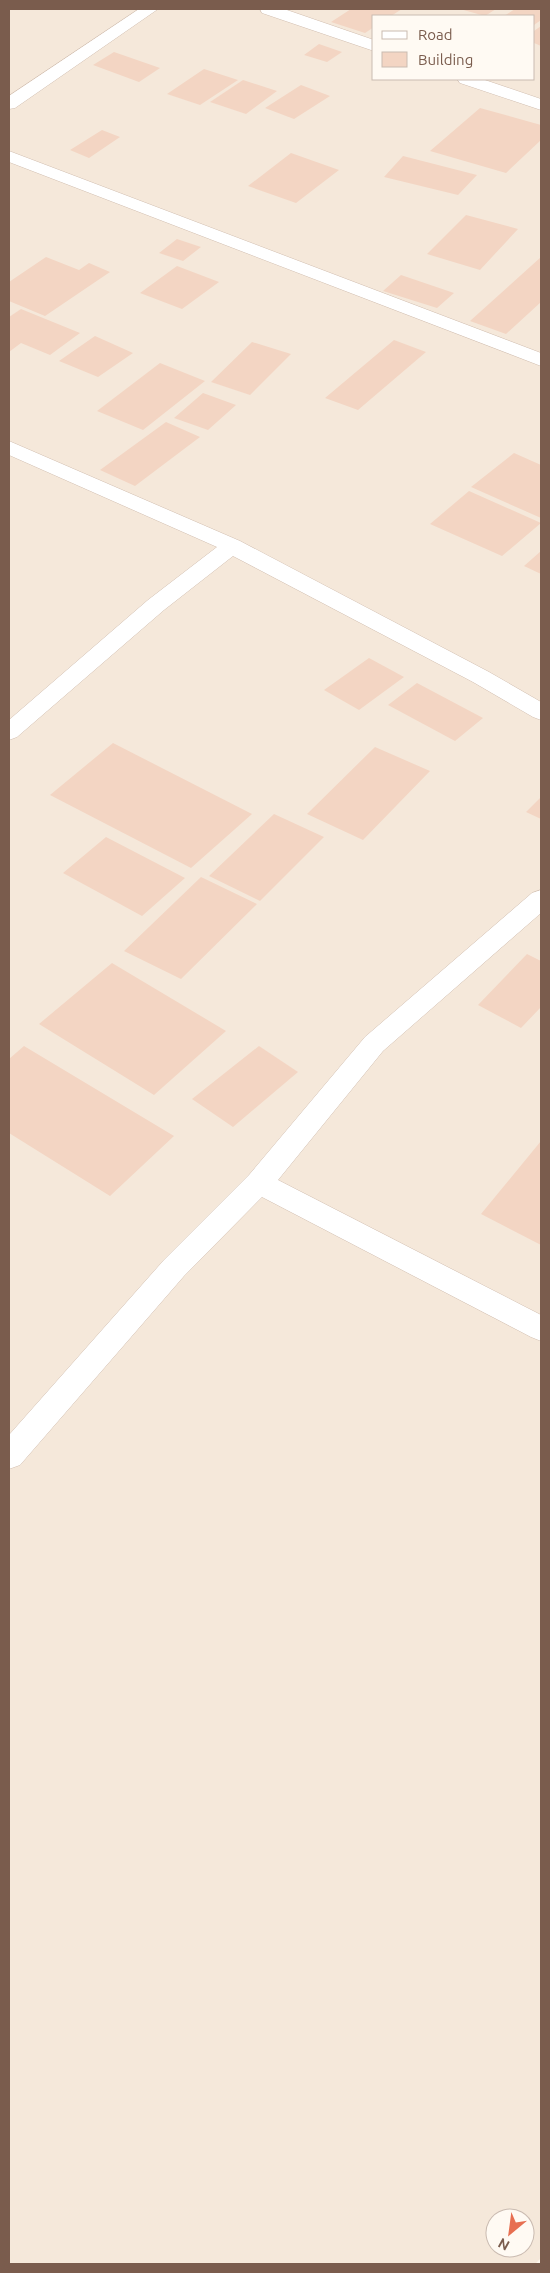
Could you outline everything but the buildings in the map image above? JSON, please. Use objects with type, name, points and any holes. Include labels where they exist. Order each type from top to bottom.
[{"type":"street","points":[[9,104],[150,9]]},
{"type":"street","points":[[268,9],[372,45]]},
{"type":"street","points":[[469,80],[541,105]]},
{"type":"street","points":[[9,156],[541,360]]},
{"type":"street","points":[[9,448],[232,546],[481,677],[541,712]]},
{"type":"street","points":[[9,732],[156,605],[232,546]]},
{"type":"street","points":[[9,1456],[174,1268],[259,1183],[374,1044],[541,900]]},
{"type":"street","points":[[259,1183],[541,1329]]},
{"type":"shaded area","points":[[9,9],[541,9],[541,2258],[535,2264],[9,2264]]}]
